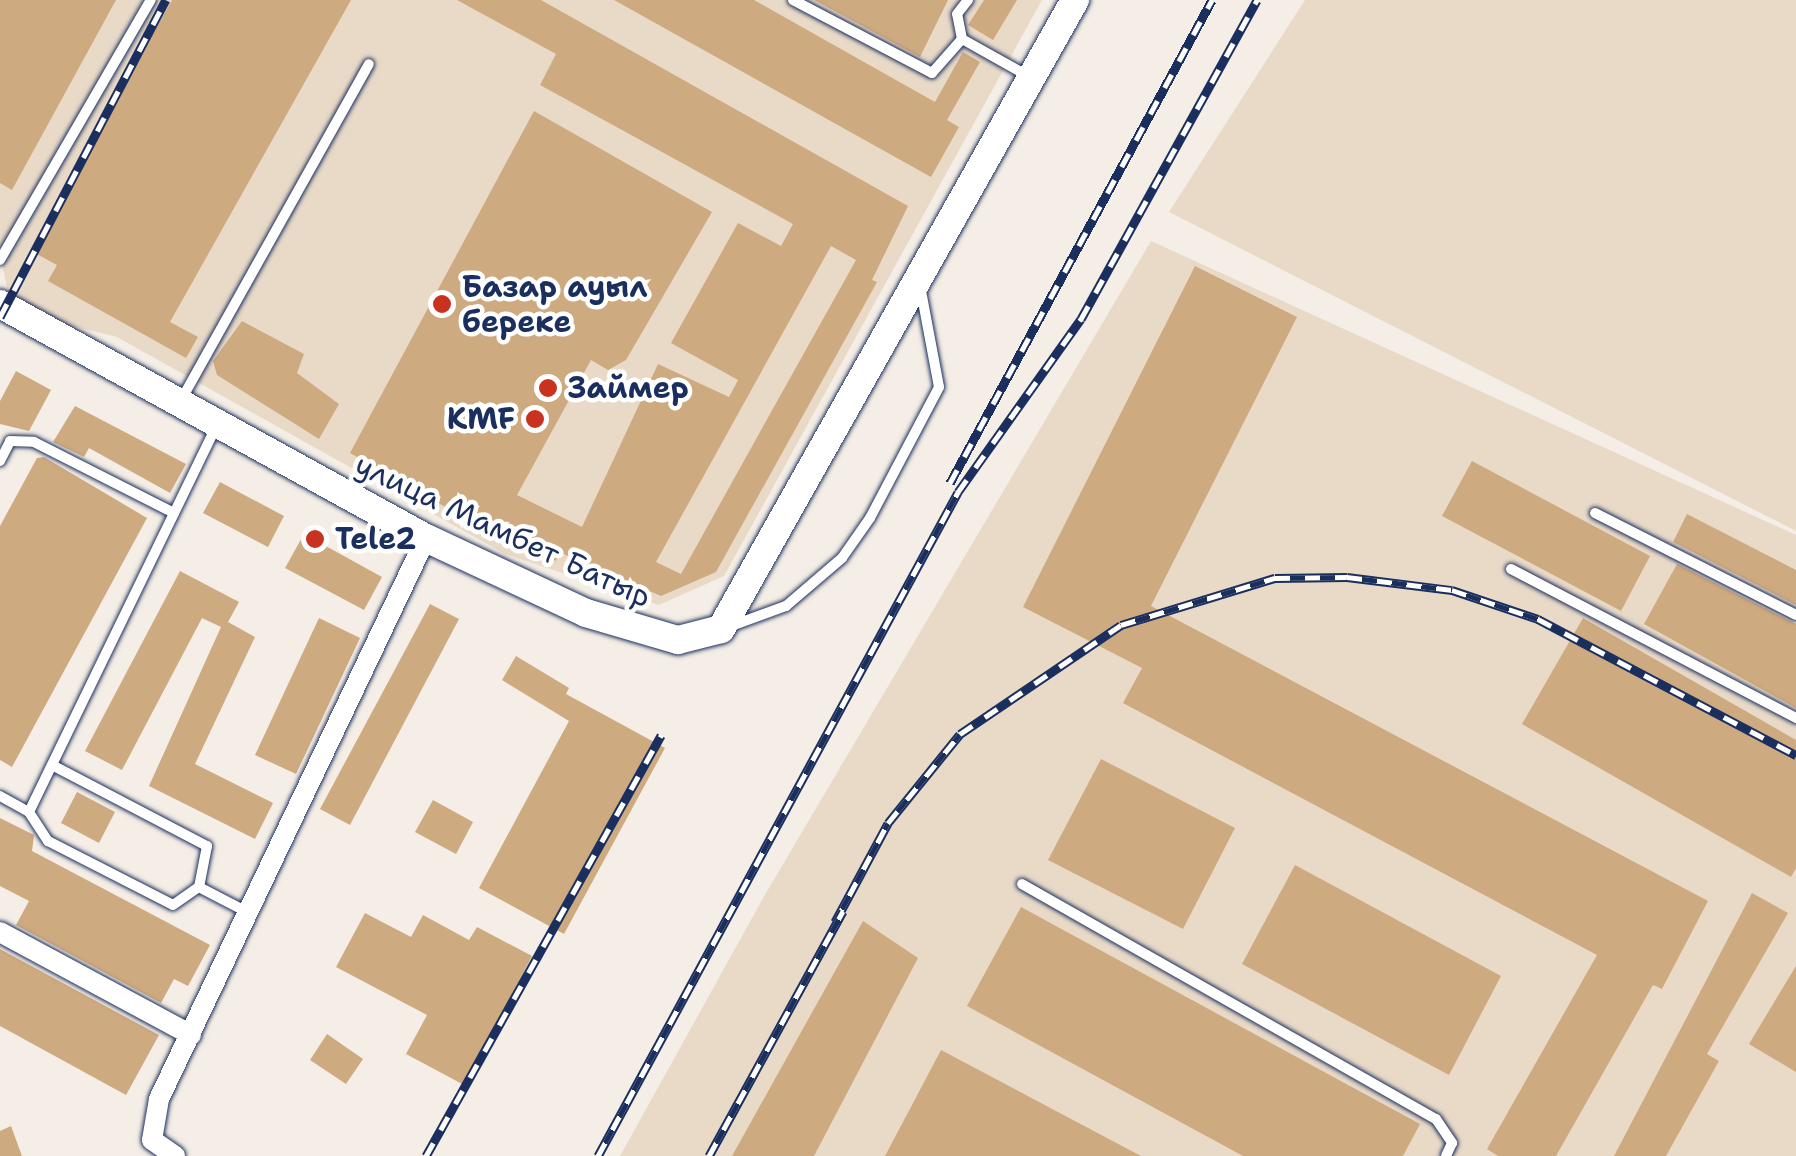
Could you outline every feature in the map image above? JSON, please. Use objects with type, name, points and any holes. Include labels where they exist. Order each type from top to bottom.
[{"type":"main road","points":[[721,629],[1075,0]]},
{"type":"main road","name":"улица Мамбет Батыр","points":[[0,304],[426,538],[643,634],[678,640],[721,629]]},
{"type":"street","points":[[176,1156],[152,1140],[160,1098],[426,538]]},
{"type":"street","points":[[0,932],[191,1035]]},
{"type":"lane","points":[[0,260],[151,0]]},
{"type":"lane","points":[[793,0],[932,73],[962,40]]},
{"type":"lane","points":[[962,40],[958,14],[968,0]]},
{"type":"lane","points":[[962,40],[1033,78]]},
{"type":"lane","points":[[179,403],[370,64]]},
{"type":"lane","points":[[721,629],[786,606],[842,558],[870,518],[939,387],[940,364],[918,280]]},
{"type":"lane","points":[[29,812],[217,425]]},
{"type":"lane","points":[[0,462],[10,442],[34,442],[174,513]]},
{"type":"lane","points":[[1595,513],[1796,615]]},
{"type":"lane","points":[[1511,569],[1796,718]]},
{"type":"lane","points":[[0,796],[29,812],[48,841],[173,906],[199,886],[207,846],[52,765]]},
{"type":"lane","points":[[1022,884],[1436,1120],[1452,1143],[1446,1156]]},
{"type":"lane","points":[[199,886],[247,912]]},
{"type":"shaded area","name":"Базар ауыл береке","points":[[0,0],[1042,0],[724,576],[659,605],[505,554],[117,337],[12,311],[0,254]]},
{"type":"shaded area","points":[[1305,0],[1796,0],[1796,531],[1169,212]]},
{"type":"shaded area","points":[[1151,241],[1796,535],[1796,1156],[620,1156],[766,893]]},
{"type":"building","points":[[0,0],[116,0],[12,190],[0,183]]},
{"type":"building","points":[[172,0],[351,0],[170,322],[198,337],[186,358],[48,281],[57,265],[31,251]]},
{"type":"building","points":[[457,0],[541,0],[908,206],[872,280],[877,282],[716,572],[661,596],[559,552],[556,561],[533,549],[530,555],[350,453],[534,111],[712,212],[626,360],[608,370],[591,360],[517,495],[582,527],[658,364],[729,397],[738,380],[671,343],[738,223],[781,246],[793,224],[540,85],[556,54]],"holes":[[[831,246],[856,260],[681,574],[656,562]]]},
{"type":"building","points":[[614,0],[754,0],[935,102],[963,52],[980,62],[947,120],[959,127],[931,177]]},
{"type":"building","points":[[814,0],[948,0],[920,57]]},
{"type":"building","points":[[984,0],[1017,0],[993,40],[968,25]]},
{"type":"building","points":[[1195,266],[1297,317],[1151,606],[1708,901],[1662,989],[1653,985],[1556,1156],[1498,1156],[1487,1149],[1597,955],[1123,703],[1142,668],[1023,607]]},
{"type":"building","points":[[242,321],[304,354],[297,373],[339,404],[319,439],[217,375],[213,361]]},
{"type":"building","points":[[16,371],[51,390],[29,431],[0,424],[0,401]]},
{"type":"building","points":[[75,406],[186,464],[170,493],[89,448],[84,457],[53,442]]},
{"type":"building","points":[[44,457],[147,518],[12,767],[0,760],[0,526],[37,458]]},
{"type":"building","points":[[1472,461],[1650,556],[1621,611],[1442,516]]},
{"type":"building","points":[[220,482],[284,516],[268,547],[203,513]]},
{"type":"building","points":[[1687,514],[1796,570],[1796,605],[1673,542]]},
{"type":"building","points":[[304,534],[382,577],[364,610],[285,568]]},
{"type":"building","points":[[1677,564],[1796,624],[1796,708],[1644,624]]},
{"type":"building","points":[[180,571],[239,602],[228,622],[255,637],[195,764],[273,803],[255,839],[149,786],[221,627],[202,618],[122,770],[85,751]]},
{"type":"building","points":[[430,604],[459,619],[350,825],[320,809]]},
{"type":"building","points":[[319,618],[360,638],[296,774],[255,755]]},
{"type":"building","points":[[1583,618],[1796,740],[1796,868],[1791,877],[1522,724]]},
{"type":"building","points":[[516,656],[569,688],[566,694],[665,748],[564,934],[479,888],[569,721],[502,680]]},
{"type":"building","points":[[1101,759],[1235,828],[1183,929],[1048,860]]},
{"type":"building","points":[[77,792],[115,812],[99,843],[61,823]]},
{"type":"building","points":[[433,800],[473,822],[456,854],[415,832]]},
{"type":"building","points":[[0,818],[34,835],[32,851],[210,945],[188,986],[174,979],[161,1003],[16,925],[29,901],[0,886]]},
{"type":"building","points":[[1295,865],[1501,976],[1449,1075],[1242,964]]},
{"type":"building","points":[[1752,893],[1788,913],[1707,1054],[1719,1061],[1666,1156],[1614,1156]]},
{"type":"building","points":[[1021,907],[1420,1124],[1403,1156],[1243,1156],[967,1006]]},
{"type":"building","points":[[365,913],[411,937],[423,915],[469,940],[477,927],[532,956],[464,1085],[406,1054],[427,1015],[336,967]]},
{"type":"building","points":[[863,921],[918,958],[814,1156],[732,1156]]},
{"type":"building","points":[[0,949],[159,1035],[126,1095],[0,1026]]},
{"type":"building","points":[[1796,966],[1796,1072],[1749,1044]]},
{"type":"building","points":[[327,1034],[363,1059],[346,1084],[310,1060]]},
{"type":"building","points":[[941,1050],[1141,1156],[885,1156]]},
{"type":"building","points":[[11,1126],[22,1156],[0,1156],[0,1131]]},
{"type":"railway","points":[[0,317],[166,0]]},
{"type":"railway","points":[[950,483],[1212,0]]},
{"type":"railway","points":[[598,1156],[958,492],[1081,319],[1257,0]]},
{"type":"railway","points":[[835,922],[888,823],[960,734],[1121,625],[1275,578],[1347,577],[1452,590],[1538,619],[1796,755]]},
{"type":"railway","points":[[426,1156],[661,735]]},
{"type":"railway","points":[[709,1156],[843,911]]},
{"type":"place","name":"Базар ауыл береке","points":[[442,304]]},
{"type":"place","name":"Займер","points":[[548,388]]},
{"type":"place","name":"KMF","points":[[535,419]]},
{"type":"place","name":"Tele2","points":[[315,539]]}]
